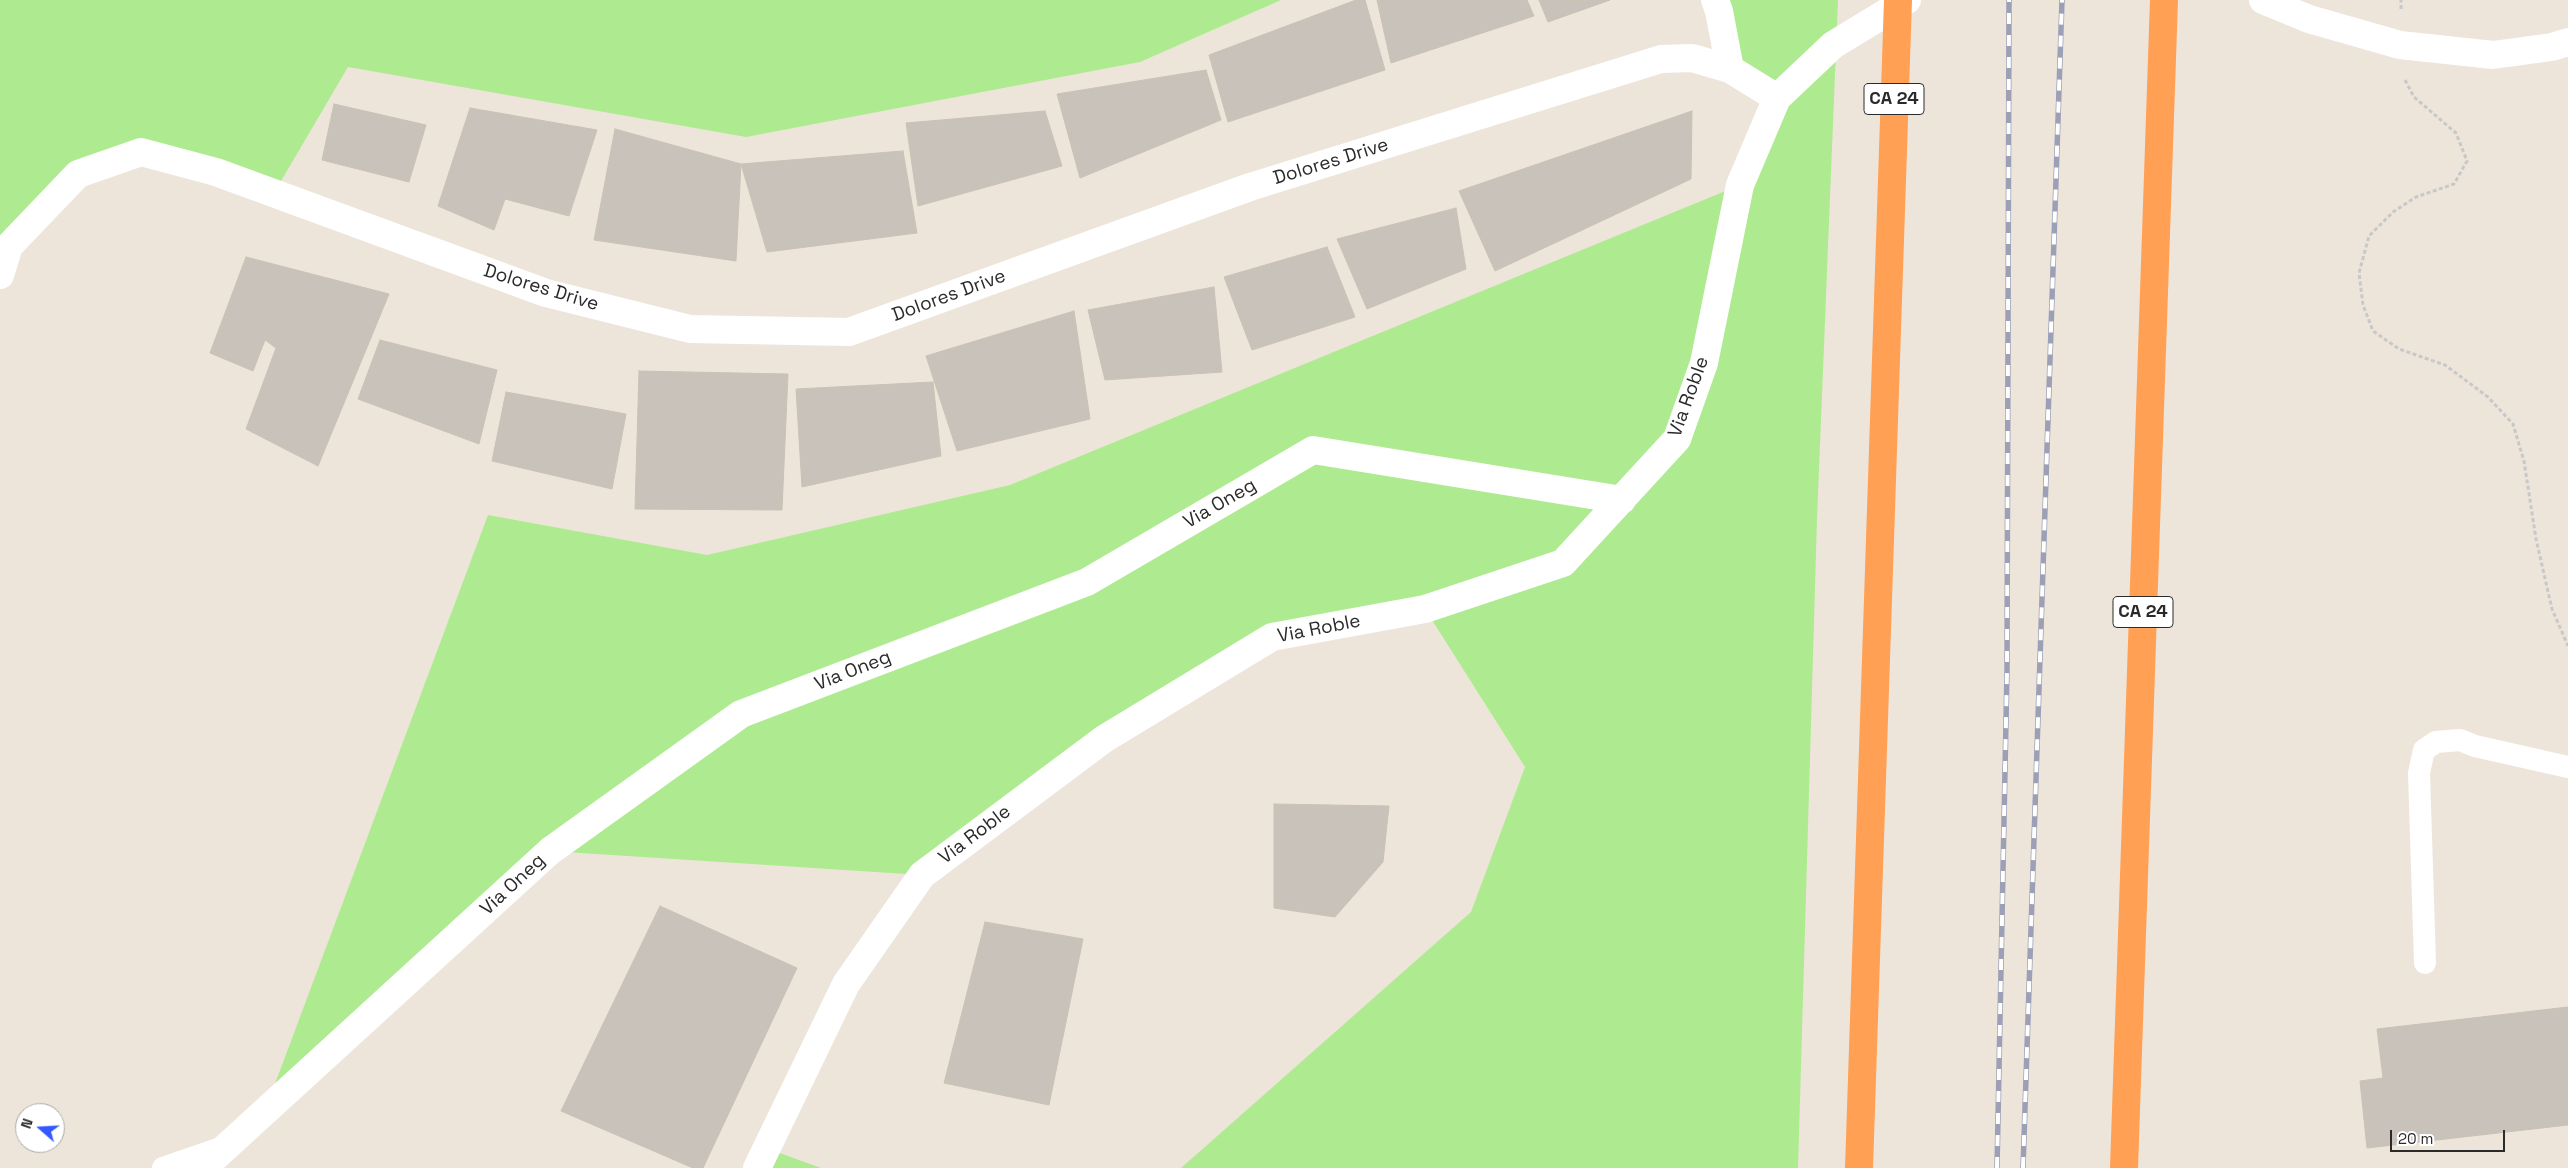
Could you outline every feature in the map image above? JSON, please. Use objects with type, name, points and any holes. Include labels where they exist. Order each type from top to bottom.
[{"type":"highway","name":"CA 24","points":[[1859,1168],[1898,0]]},
{"type":"highway","name":"CA 24","points":[[2124,1168],[2164,0]]},
{"type":"street","points":[[1715,0],[1719,11],[1730,69]]},
{"type":"street","points":[[1777,98],[1833,45],[1907,0]]},
{"type":"street","points":[[2263,0],[2309,19],[2400,45],[2493,55],[2552,47],[2568,42]]},
{"type":"street","name":"Dolores Drive","points":[[0,275],[10,246],[78,174],[141,152],[216,172],[556,296],[690,329],[849,332],[1250,187],[1661,59],[1692,58],[1730,69],[1777,98]]},
{"type":"street","name":"Via Roble","points":[[756,1168],[846,984],[922,875],[1104,739],[1272,637],[1425,609],[1563,563],[1677,439],[1704,363],[1740,185],[1777,98]]},
{"type":"street","name":"Via Oneg","points":[[203,1168],[550,851],[741,714],[1087,582],[1313,450],[1622,500]]},
{"type":"lane","points":[[2425,963],[2419,773],[2424,750],[2436,742],[2460,740],[2474,746],[2568,767]]},
{"type":"lane","points":[[163,1168],[228,1146]]},
{"type":"path","points":[[2400,45],[2402,75],[2414,97],[2456,133],[2467,162],[2454,184],[2416,196],[2394,212],[2369,236],[2359,273],[2363,305],[2373,330],[2399,349],[2445,365],[2488,397],[2513,424],[2524,461],[2536,539],[2552,609],[2568,646]]},
{"type":"green space","points":[[0,0],[1281,0],[1140,62],[746,137],[348,67],[274,193],[141,152],[78,174],[0,244]]},
{"type":"green space","points":[[1707,0],[1838,0],[1817,519],[1798,1168],[1181,1168],[1471,912],[1525,767],[1425,609],[1272,637],[922,875],[550,851],[264,1113],[488,515],[707,555],[1010,485],[1740,185],[1767,91],[1722,64]]},
{"type":"green space","points":[[766,1148],[821,1168],[757,1168]]},
{"type":"building","points":[[1356,0],[1365,0],[1385,70],[1228,122],[1209,55]]},
{"type":"building","points":[[1377,0],[1527,0],[1534,16],[1391,63]]},
{"type":"building","points":[[1539,0],[1610,0],[1548,22]]},
{"type":"building","points":[[1206,70],[1221,120],[1080,178],[1057,94]]},
{"type":"building","points":[[334,104],[426,125],[409,182],[322,160]]},
{"type":"building","points":[[470,108],[597,130],[569,216],[505,199],[494,230],[438,206]]},
{"type":"building","points":[[1045,111],[1062,166],[918,206],[906,123]]},
{"type":"building","points":[[1692,111],[1691,179],[1495,271],[1459,191]]},
{"type":"building","points":[[615,129],[741,164],[736,261],[594,240]]},
{"type":"building","points":[[903,151],[917,233],[767,252],[741,164]]},
{"type":"building","points":[[1456,208],[1466,269],[1367,309],[1337,239]]},
{"type":"building","points":[[1327,247],[1355,317],[1252,350],[1224,277]]},
{"type":"building","points":[[246,257],[389,294],[318,466],[246,429],[276,348],[265,340],[253,371],[210,353]]},
{"type":"building","points":[[1214,287],[1222,372],[1105,380],[1088,310]]},
{"type":"building","points":[[1074,311],[1090,419],[957,451],[926,356]]},
{"type":"building","points":[[380,340],[497,370],[479,444],[358,399]]},
{"type":"building","points":[[639,371],[788,374],[782,510],[635,509]]},
{"type":"building","points":[[933,382],[941,456],[802,487],[796,389]]},
{"type":"building","points":[[506,392],[626,414],[612,489],[492,461]]},
{"type":"building","points":[[1274,804],[1389,806],[1383,862],[1335,917],[1274,908]]},
{"type":"building","points":[[660,906],[797,968],[703,1168],[693,1168],[561,1111]]},
{"type":"building","points":[[985,922],[1083,939],[1049,1105],[944,1083]]},
{"type":"building","points":[[2568,1007],[2568,1125],[2367,1148],[2360,1081],[2383,1078],[2377,1029]]},
{"type":"railway","points":[[1997,1168],[2007,671],[2009,0]]},
{"type":"railway","points":[[2023,1168],[2062,0]]}]
